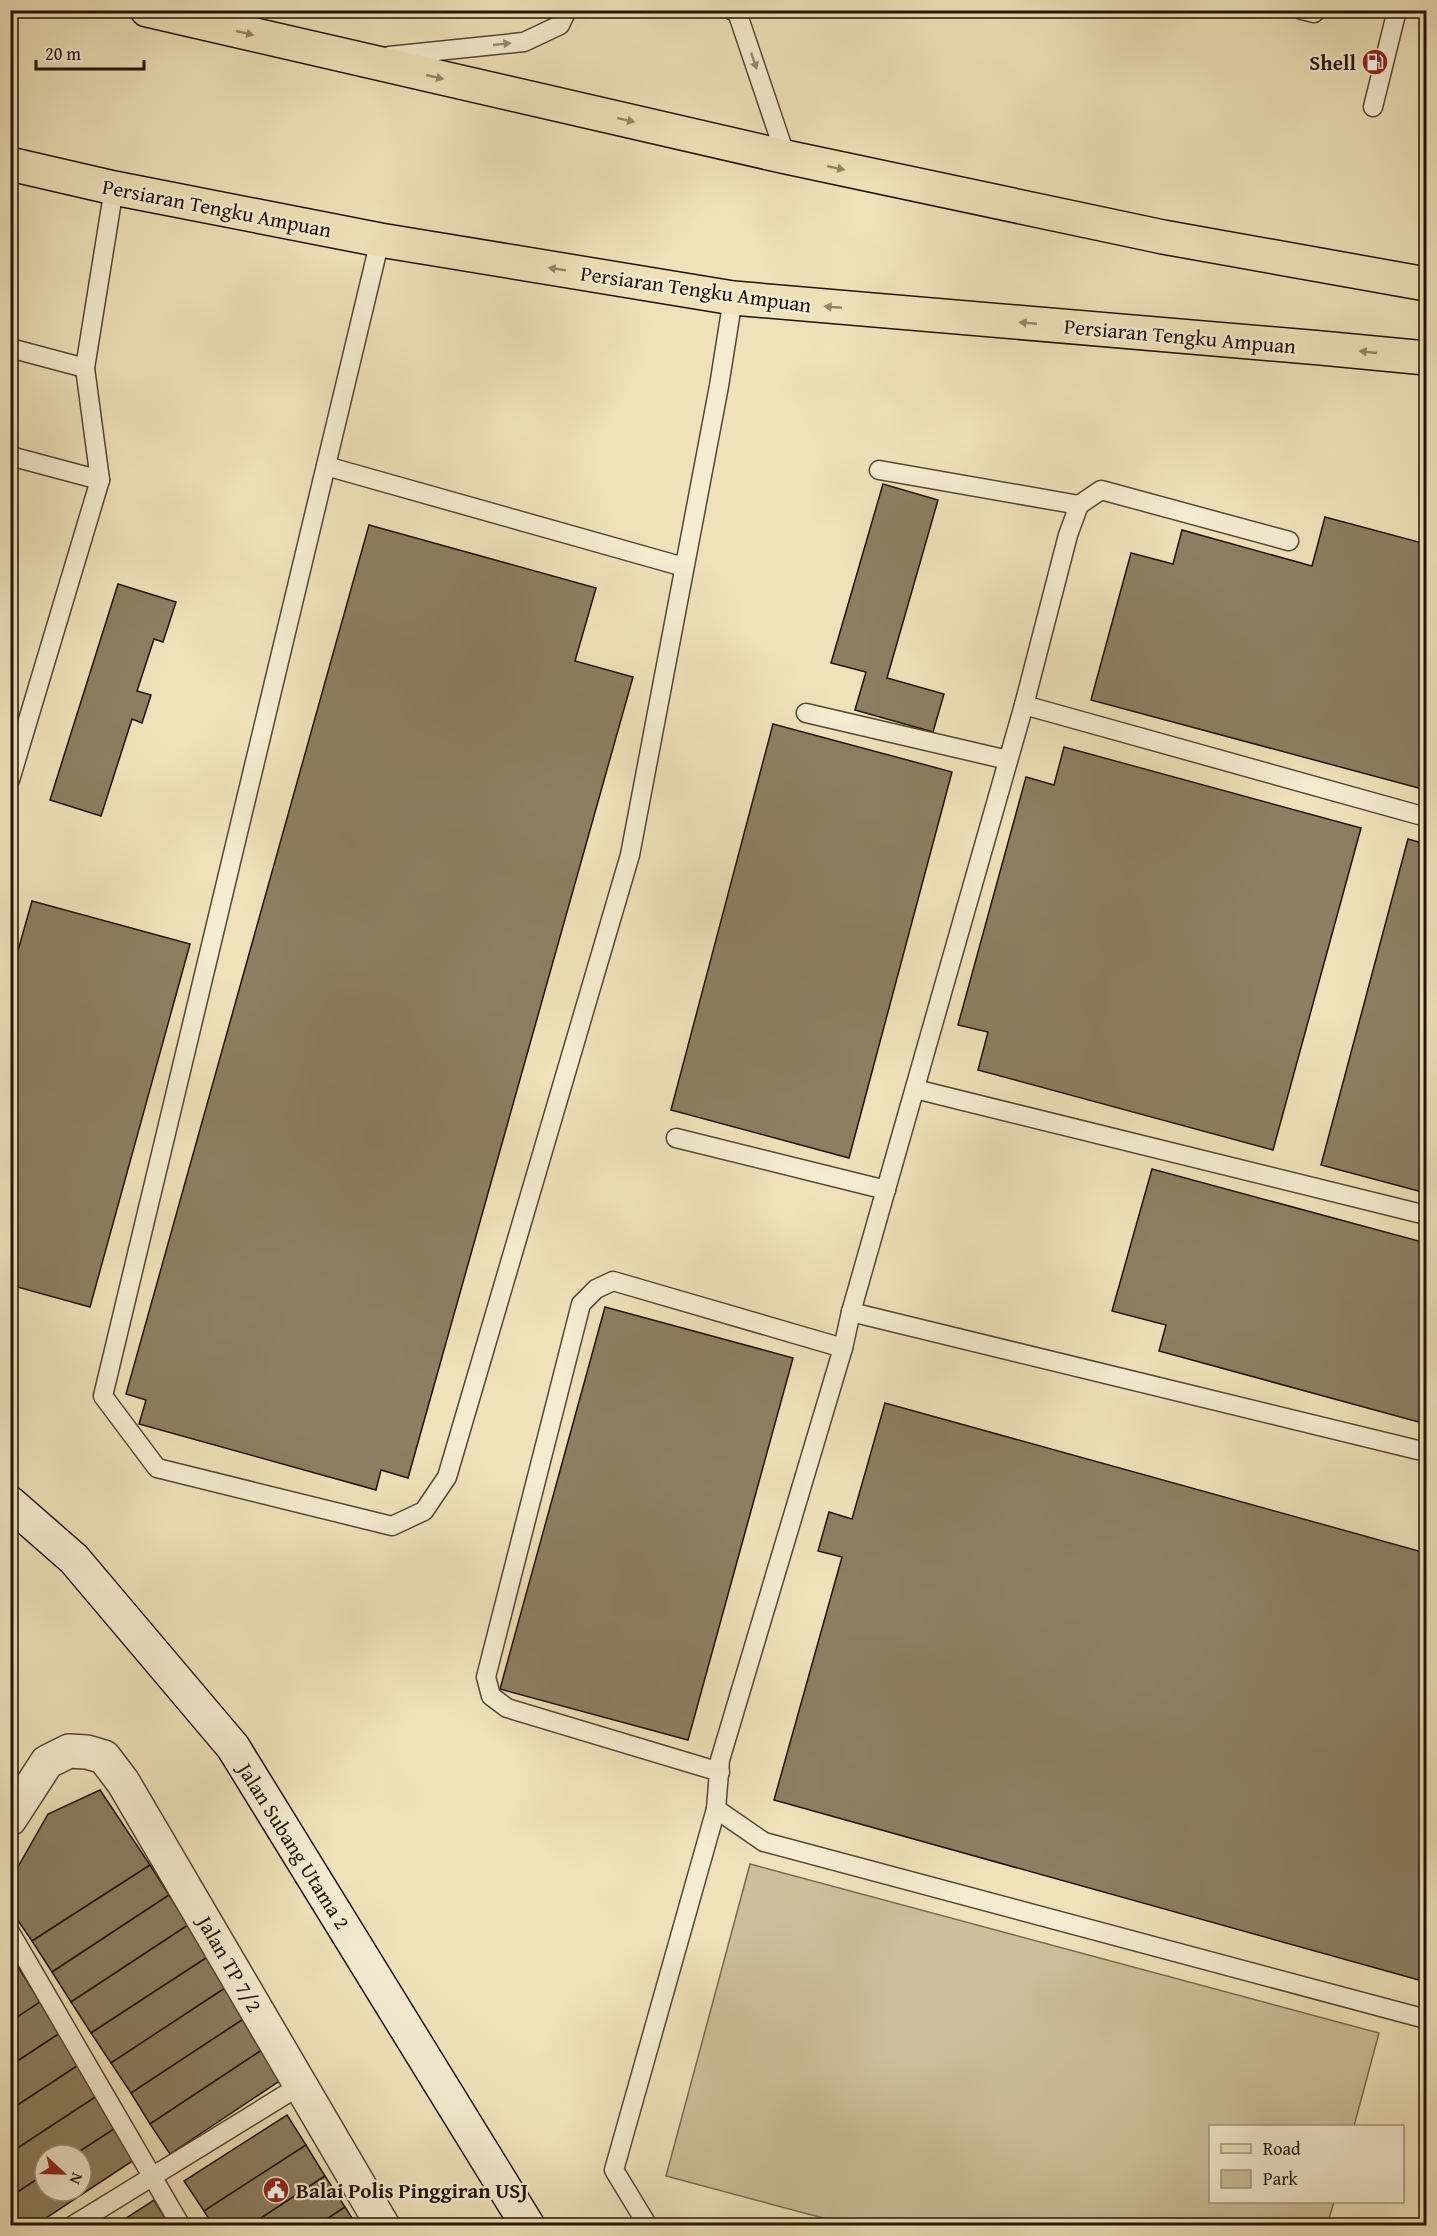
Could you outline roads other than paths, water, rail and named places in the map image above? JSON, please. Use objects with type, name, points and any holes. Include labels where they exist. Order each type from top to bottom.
[{"type":"main road","points":[[147,10],[786,157],[1163,237],[1426,284]]},
{"type":"main road","name":"Persiaran Tengku Ampuan","points":[[10,164],[114,188],[380,240],[733,298],[1310,346],[1426,358]]},
{"type":"main road","name":"Jalan Subang Utama 2","points":[[10,1503],[74,1559],[233,1747],[528,2226]]},
{"type":"main road","name":"Jalan TP 7/2","points":[[10,1819],[47,1762],[69,1751],[87,1752],[104,1757],[123,1782],[383,2226]]},
{"type":"lane","points":[[361,60],[524,42],[560,25],[567,10]]},
{"type":"lane","points":[[730,10],[737,12],[786,157]]},
{"type":"lane","points":[[1302,10],[1314,13],[1317,10]]},
{"type":"lane","points":[[1373,107],[1397,10]]},
{"type":"lane","points":[[10,780],[100,480],[85,368],[114,188]]},
{"type":"lane","points":[[380,240],[104,1396],[157,1468],[392,1526],[424,1511],[447,1477],[630,855],[719,386],[733,298]]},
{"type":"lane","points":[[10,348],[85,368]]},
{"type":"lane","points":[[10,456],[100,480]]},
{"type":"lane","points":[[326,466],[684,567]]},
{"type":"lane","points":[[879,470],[1079,505]]},
{"type":"lane","points":[[648,2226],[614,2170],[716,1809],[724,1749],[843,1348],[851,1312],[1024,705],[1068,535],[1079,505],[1101,490],[1289,541]]},
{"type":"lane","points":[[1024,705],[1426,817]]},
{"type":"lane","points":[[806,713],[1008,760]]},
{"type":"lane","points":[[915,1089],[1426,1215]]},
{"type":"lane","points":[[676,1138],[886,1190]]},
{"type":"lane","points":[[720,1772],[507,1708],[491,1696],[486,1677],[581,1304],[596,1289],[613,1281],[843,1348]]},
{"type":"lane","points":[[851,1312],[1426,1452]]},
{"type":"lane","points":[[716,1809],[764,1842],[1426,2019]]},
{"type":"lane","points":[[10,1932],[181,2226]]},
{"type":"lane","points":[[72,2226],[301,2085]]},
{"type":"place","name":"Shell","points":[[1375,62]]},
{"type":"place","name":"Balai Polis Pinggiran USJ","points":[[276,2190]]}]
